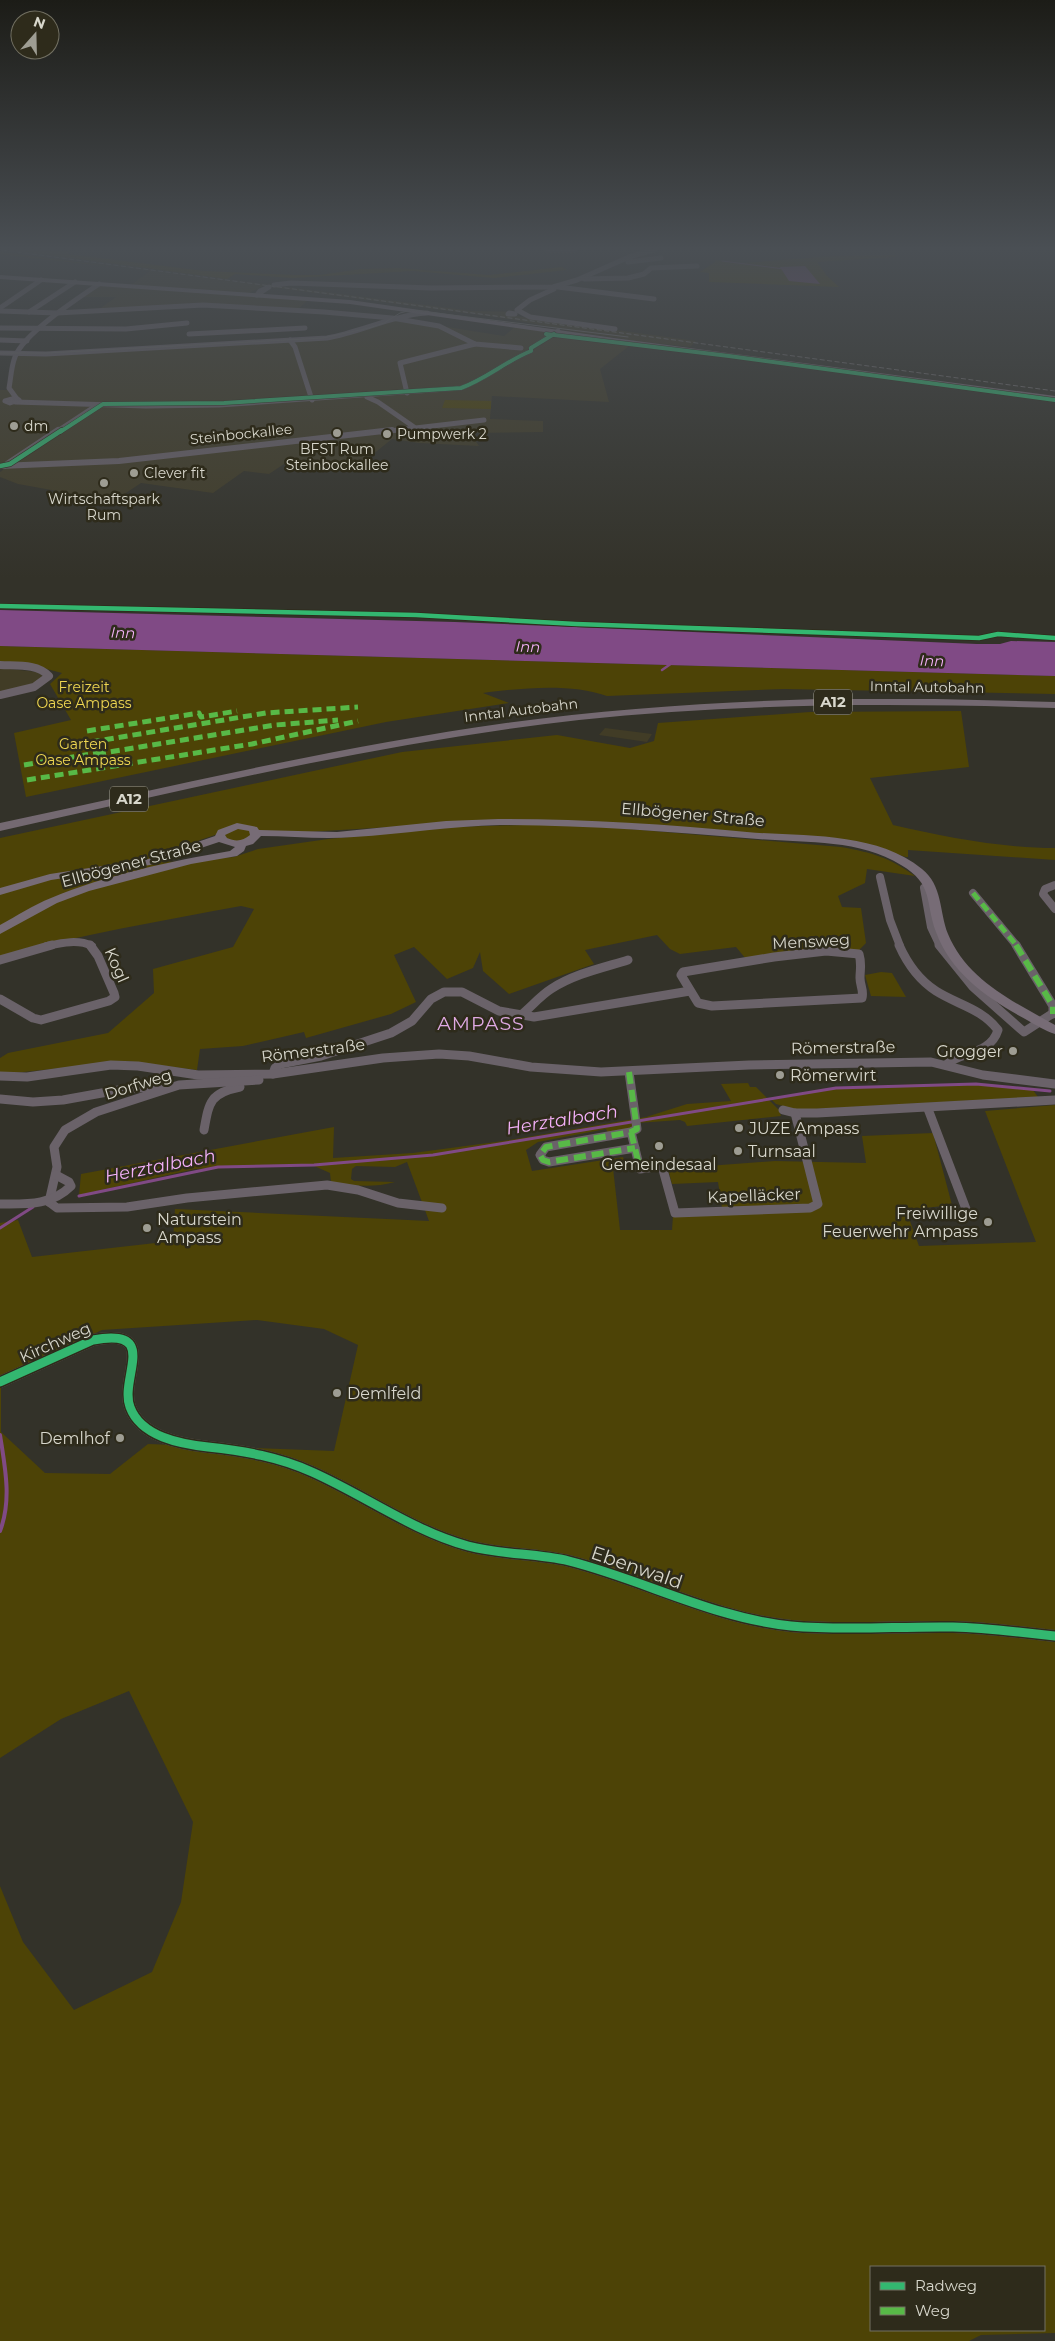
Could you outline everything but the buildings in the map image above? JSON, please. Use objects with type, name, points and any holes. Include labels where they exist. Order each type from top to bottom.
[{"type":"highway","name":"Inntal Autobahn","points":[[581,714],[687,701],[789,696],[871,695],[1055,698]]},
{"type":"highway","name":"Inntal Autobahn","points":[[0,818],[354,744],[455,726],[581,714],[798,702],[948,702],[1055,705]]},
{"type":"highway","name":"Inntal Autobahn","points":[[0,827],[313,759],[555,716]]},
{"type":"main road","points":[[769,359],[1055,397]]},
{"type":"main road","points":[[790,359],[1055,397]]},
{"type":"main road","name":"Ellbögener Straße","points":[[221,838],[226,830],[237,826],[248,827],[256,832],[335,836],[458,823],[556,821],[730,833],[863,847],[902,860],[923,877],[935,892],[941,930],[952,951],[991,994],[1040,1022]]},
{"type":"main road","name":"Ellbögener Straße","points":[[0,930],[53,901],[85,889],[190,861],[233,854],[240,849],[241,844],[254,839],[256,832]]},
{"type":"main road","points":[[0,892],[50,877],[150,862],[221,838],[229,843],[241,844]]},
{"type":"main road","points":[[1040,1022],[1055,1030]]},
{"type":"street","points":[[15,359],[10,388],[17,400]]},
{"type":"street","points":[[300,359],[312,400]]},
{"type":"street","points":[[407,393],[400,363],[415,359]]},
{"type":"street","points":[[4,400],[98,405],[219,405],[407,393],[466,387],[510,359]]},
{"type":"street","points":[[4,400],[12,392]]},
{"type":"street","points":[[374,395],[378,402]]},
{"type":"street","points":[[365,396],[378,402],[414,427]]},
{"type":"street","points":[[2,466],[98,405]]},
{"type":"street","name":"Steinbockallee","points":[[2,466],[119,461],[484,420]]},
{"type":"street","points":[[0,665],[34,668],[49,676],[44,682],[34,687],[0,695]]},
{"type":"street","points":[[880,876],[886,889],[886,908],[896,940],[921,978],[943,996],[979,1011],[990,1019],[998,1030],[993,1039],[965,1057],[949,1060],[946,1065]]},
{"type":"street","points":[[1055,885],[1045,889],[1042,894],[1055,909]]},
{"type":"street","points":[[924,888],[928,895],[931,926],[938,945],[968,983],[1000,1013],[1024,1032],[1054,1013],[1053,1006],[1027,960],[1007,932],[973,893]]},
{"type":"street","name":"Kogl","points":[[0,960],[70,942],[85,942],[94,948],[115,997],[109,1001],[41,1020],[33,1018],[0,999]]},
{"type":"street","name":"Mensweg","points":[[843,951],[853,951],[859,954],[862,961],[860,979],[864,991],[862,998],[712,1006],[698,1003],[690,991],[681,975],[683,972],[757,960],[843,951]]},
{"type":"street","points":[[521,1015],[550,990],[563,982],[580,974],[628,960]]},
{"type":"street","points":[[204,1130],[209,1102],[215,1094],[228,1089],[264,1082],[280,1064],[320,1056],[391,1033],[412,1021],[431,999],[444,992],[462,992],[494,1009],[521,1015],[539,1016],[690,991]]},
{"type":"street","name":"Römerstraße","points":[[0,1076],[53,1074],[111,1065],[138,1066],[198,1075],[270,1076],[383,1058],[439,1054],[550,1069],[630,1072],[749,1065],[894,1062],[946,1065],[983,1075],[1055,1084]]},
{"type":"street","points":[[630,1072],[634,1125],[635,1148],[549,1162],[543,1160],[540,1155],[546,1147],[634,1125]]},
{"type":"street","name":"Dorfweg","points":[[48,1202],[56,1175],[56,1151],[54,1147],[65,1130],[96,1112],[179,1086],[254,1080],[270,1076]]},
{"type":"street","points":[[0,1100],[33,1102],[62,1100],[124,1089],[179,1086]]},
{"type":"street","points":[[783,1110],[795,1113],[928,1108],[1055,1100]]},
{"type":"street","points":[[928,1108],[966,1209]]},
{"type":"street","name":"Kapelläcker","points":[[635,1148],[640,1169],[662,1166],[675,1213],[810,1208],[818,1204],[795,1113]]},
{"type":"street","points":[[0,1204],[48,1202],[71,1186],[69,1182],[56,1175]]},
{"type":"street","points":[[48,1202],[57,1208],[127,1207],[187,1198],[327,1185],[358,1190],[398,1203],[442,1208]]},
{"type":"street","name":"Kirchweg","points":[[0,1382],[24,1374],[87,1342],[108,1338],[121,1340],[131,1346],[133,1351],[134,1363],[128,1398],[130,1409],[140,1422],[164,1437],[182,1442],[226,1448]]},
{"type":"street","name":"Ebenwald","points":[[226,1448],[258,1453],[315,1473],[457,1543],[483,1549],[540,1555],[569,1561],[676,1598],[746,1618],[804,1627],[953,1627],[1055,1636]]},
{"type":"shaded area","points":[[15,359],[612,359],[600,369],[609,402],[492,396],[490,419],[543,421],[543,432],[470,433],[479,446],[419,443],[392,439],[352,471],[287,462],[269,474],[244,471],[213,493],[141,483],[108,505],[57,491],[18,484],[0,477],[0,472],[10,465],[0,464],[0,390],[8,390]]},
{"type":"shaded area","points":[[0,668],[37,672],[43,676],[41,681],[0,694]]},
{"type":"shaded area","points":[[605,728],[652,734],[647,742],[599,735]]},
{"type":"green space","points":[[445,400],[491,401],[491,409],[442,408]]},
{"type":"green space","points":[[0,646],[1055,676],[1055,694],[784,689],[607,696],[578,689],[562,688],[483,693],[509,703],[386,722],[26,797],[14,733],[71,720],[50,684],[62,673],[31,665],[0,663]]},
{"type":"green space","points":[[961,711],[969,767],[870,778],[893,825],[974,841],[1035,848],[1055,848],[1055,860],[908,850],[908,857],[906,857],[852,841],[619,824],[458,823],[256,835],[233,844],[221,833],[179,847],[170,862],[234,857],[258,849],[328,839],[455,827],[554,824],[841,847],[863,851],[880,857],[897,864],[915,876],[867,869],[865,883],[838,896],[842,907],[861,908],[866,943],[859,950],[746,959],[736,947],[680,954],[670,949],[657,935],[585,950],[594,964],[509,994],[483,971],[480,952],[473,968],[447,979],[414,947],[394,955],[416,1002],[391,1014],[306,1038],[304,1032],[243,1046],[200,1049],[197,1070],[126,1061],[5,1074],[0,1072],[0,1058],[8,1053],[108,1033],[154,993],[153,969],[233,947],[254,909],[241,906],[180,917],[0,956],[0,838],[402,752],[557,735],[630,748],[654,741],[658,723],[810,712]]},
{"type":"green space","points":[[881,972],[892,973],[906,997],[871,996],[865,975]]},
{"type":"green space","points":[[748,1083],[750,1087],[756,1087],[779,1110],[781,1116],[687,1126],[685,1122],[680,1120],[637,1123],[631,1129],[608,1133],[606,1129],[538,1142],[526,1150],[532,1171],[623,1157],[626,1166],[613,1168],[620,1230],[672,1230],[673,1216],[723,1214],[718,1182],[672,1184],[668,1169],[775,1161],[866,1163],[862,1136],[933,1133],[952,1205],[906,1210],[919,1246],[1036,1242],[985,1111],[1055,1105],[1055,2333],[981,2335],[969,2341],[0,2341],[0,1886],[23,1942],[74,2010],[152,1972],[181,1902],[193,1822],[129,1691],[61,1719],[0,1758],[0,1223],[18,1220],[32,1257],[173,1241],[175,1209],[429,1221],[407,1162],[395,1167],[356,1166],[352,1169],[351,1179],[354,1181],[395,1182],[371,1186],[331,1182],[330,1173],[312,1165],[195,1169],[79,1195],[81,1174],[334,1127],[333,1158],[413,1153],[503,1141],[646,1117],[687,1104],[731,1101],[721,1084]],"holes":[[[257,1320],[324,1329],[358,1345],[334,1451],[148,1444],[110,1474],[45,1473],[1,1432],[1,1379],[102,1330]]]},
{"type":"green space","points":[[976,1084],[1033,1090],[1038,1097],[797,1110],[776,1104],[772,1100],[836,1088]]},
{"type":"water","name":"Inn","points":[[0,610],[455,622],[977,644],[1000,644],[1011,641],[1055,642],[1055,676],[0,646]]},
{"type":"waterway","points":[[662,670],[672,663]]},
{"type":"waterway","name":"Herztalbach","points":[[79,1196],[218,1167],[314,1165],[433,1155],[836,1088],[976,1084],[1050,1091]]},
{"type":"waterway","name":"Herztalbach","points":[[0,1228],[33,1207]]},
{"type":"waterway","name":"Herztalbach","points":[[0,1435],[7,1495],[4,1519],[0,1531]]},
{"type":"railway","points":[[818,359],[1055,391]]},
{"type":"marked path","points":[[91,742],[266,713],[358,707]]},
{"type":"marked path","points":[[87,731],[199,713],[201,717],[237,711]]},
{"type":"marked path","points":[[97,754],[275,725],[338,720]]},
{"type":"marked path","points":[[27,780],[252,744],[358,721]]},
{"type":"marked path","points":[[24,765],[97,753]]},
{"type":"marked path","points":[[973,893],[1007,932],[1027,960],[1053,1006],[1053,1014]]},
{"type":"marked path","points":[[629,1072],[637,1129],[631,1132],[546,1147],[540,1155],[543,1160],[549,1162],[635,1148]]},
{"type":"marked path","points":[[631,1132],[640,1169]]},
{"type":"cycle path","points":[[0,466],[10,464],[103,404],[224,403],[461,388],[479,381],[513,359]]},
{"type":"cycle path","points":[[753,359],[1055,400]]},
{"type":"cycle path","points":[[0,606],[416,615],[576,624],[979,638],[998,634],[1055,638]]},
{"type":"cycle path","points":[[0,1382],[93,1340],[120,1339],[128,1343],[134,1357],[128,1390],[128,1402],[138,1420],[150,1430],[175,1441],[246,1451],[285,1462],[335,1483],[408,1521],[458,1543],[485,1550],[569,1561],[705,1607],[761,1622],[790,1626],[831,1628],[967,1628],[1055,1636]]},
{"type":"place","name":"dm","points":[[14,426]]},
{"type":"place","name":"BFST Rum Steinbockallee","points":[[337,433]]},
{"type":"place","name":"Pumpwerk 2","points":[[387,434]]},
{"type":"place","name":"Clever fit","points":[[134,473]]},
{"type":"place","name":"Wirtschaftspark Rum","points":[[104,483]]},
{"type":"place","name":"Grogger","points":[[1013,1051]]},
{"type":"place","name":"Römerwirt","points":[[780,1075]]},
{"type":"place","name":"JUZE Ampass","points":[[739,1128]]},
{"type":"place","name":"Gemeindesaal","points":[[659,1146]]},
{"type":"place","name":"Turnsaal","points":[[738,1151]]},
{"type":"place","name":"Freiwillige Feuerwehr Ampass","points":[[988,1222]]},
{"type":"place","name":"Naturstein Ampass","points":[[147,1228]]},
{"type":"place","name":"Demlfeld","points":[[337,1393]]},
{"type":"place","name":"Demlhof","points":[[120,1438]]},
{"type":"district","name":"AMPASS","points":[[481,1023]]},
{"type":"park label","name":"Freizeit Oase Ampass","points":[[84,696]]},
{"type":"park label","name":"Garten Oase Ampass","points":[[83,752]]}]
